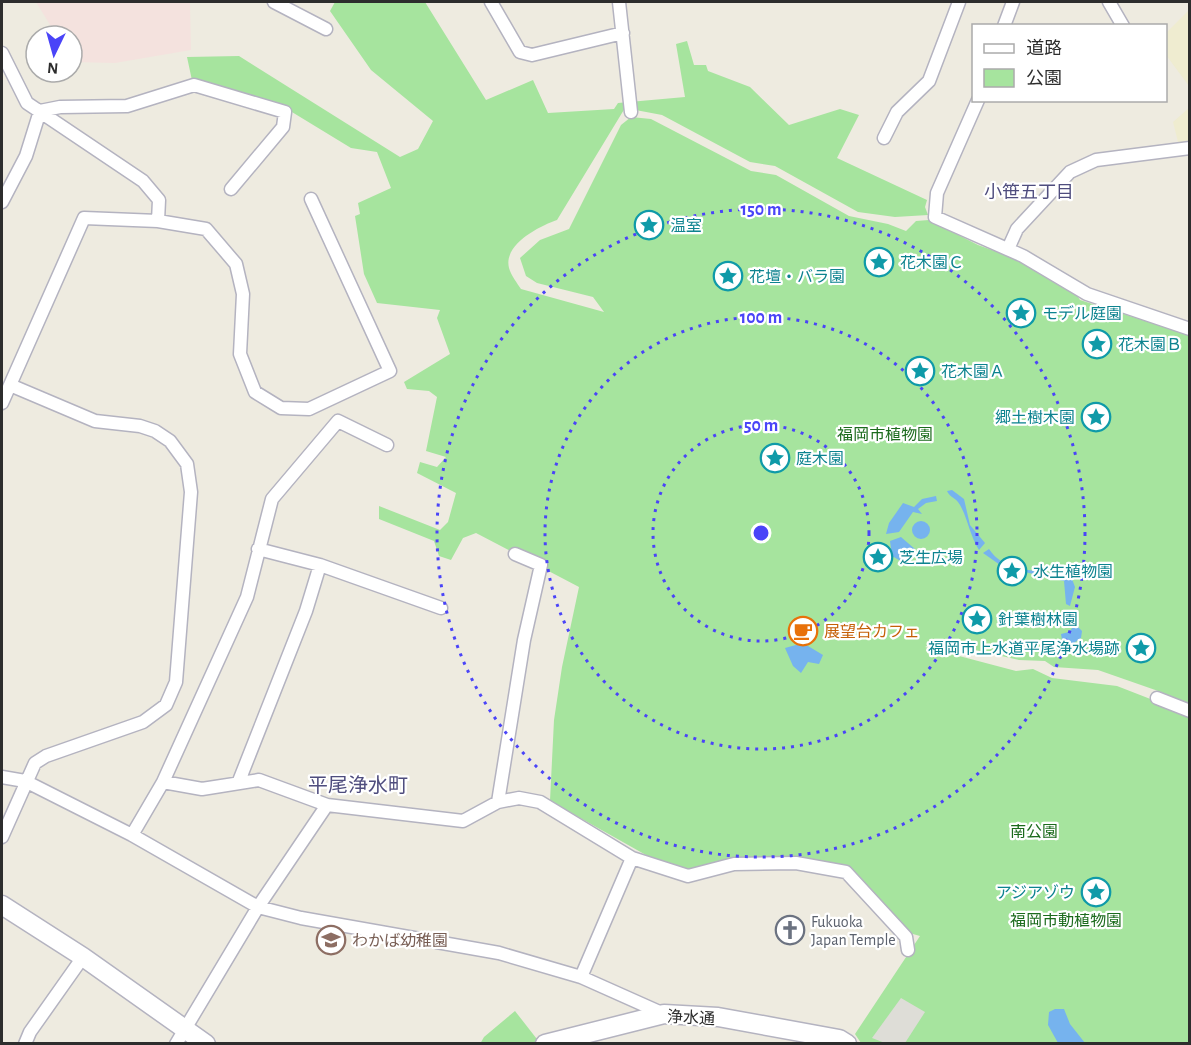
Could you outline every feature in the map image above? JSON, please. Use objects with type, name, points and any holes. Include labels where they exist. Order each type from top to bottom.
[{"type":"street","points":[[274,2],[326,29]]},
{"type":"street","points":[[491,2],[520,52],[532,55],[623,33]]},
{"type":"street","points":[[619,2],[631,112]]},
{"type":"street","points":[[884,138],[897,112],[929,81],[959,2]]},
{"type":"street","points":[[1005,24],[1013,2]]},
{"type":"street","points":[[1109,2],[1122,24]]},
{"type":"street","points":[[2,52],[27,103],[144,182],[159,200],[158,221]]},
{"type":"street","points":[[40,111],[60,107],[127,106],[194,85],[285,112],[283,127],[231,189]]},
{"type":"street","points":[[977,102],[937,193],[935,217],[1008,249],[1087,294],[1190,329]]},
{"type":"street","points":[[2,202],[26,156],[40,111]]},
{"type":"street","points":[[1008,249],[1017,229],[1070,172],[1096,160],[1190,148]]},
{"type":"street","points":[[2,403],[84,218],[158,221],[206,229],[236,264],[243,294],[240,354],[255,392],[281,408],[309,409],[390,371],[311,199]]},
{"type":"street","points":[[2,837],[35,763],[46,756],[143,722],[166,705],[176,682],[191,492],[187,464],[170,441],[155,431],[140,426],[95,421],[10,384]]},
{"type":"street","points":[[132,835],[163,782],[247,597],[272,499],[338,421],[387,445]]},
{"type":"street","points":[[258,549],[320,565],[441,608]]},
{"type":"street","points":[[498,802],[524,640],[541,565],[515,554]]},
{"type":"street","points":[[239,781],[306,611],[320,565]]},
{"type":"street","points":[[1157,698],[1190,711]]},
{"type":"street","points":[[2,777],[26,781],[132,835],[258,907],[302,918],[499,953],[581,977],[664,1014]]},
{"type":"street","points":[[163,782],[202,789],[239,781],[259,780],[327,805],[463,821],[498,802],[519,798],[540,802],[632,858],[688,876],[734,864],[796,863],[846,872],[906,937],[908,950]]},
{"type":"street","points":[[181,1036],[258,907],[327,805]]},
{"type":"street","points":[[581,977],[632,858]]},
{"type":"street","points":[[2,905],[83,957],[181,1036],[206,1044]]},
{"type":"street","points":[[25,1044],[30,1032],[83,957]]},
{"type":"street","name":"浄水通","points":[[545,1044],[664,1014],[718,1017],[839,1042]]},
{"type":"shaded area","points":[[36,2],[190,2],[191,50],[115,63],[84,62],[84,24],[50,24]]},
{"type":"shaded area","points":[[1189,10],[1189,86],[1167,56],[1167,32]]},
{"type":"shaded area","points":[[1189,108],[1189,144],[1179,146],[1173,122]]},
{"type":"shaded area","points":[[901,998],[925,1012],[905,1043],[885,1043],[872,1038]]},
{"type":"green space","points":[[335,2],[425,2],[486,100],[533,80],[548,113],[614,109],[618,103],[685,97],[676,44],[687,41],[694,65],[706,65],[708,71],[750,87],[789,125],[840,109],[859,115],[837,158],[927,200],[925,207],[928,215],[895,217],[858,212],[775,166],[750,162],[662,115],[625,108],[557,220],[524,237],[512,251],[509,268],[521,289],[604,312],[593,297],[537,283],[526,276],[520,258],[540,240],[569,229],[621,125],[631,117],[651,119],[751,171],[776,175],[849,216],[888,224],[906,231],[916,221],[929,220],[978,245],[1031,264],[1076,294],[1080,300],[1189,335],[1189,705],[1161,692],[1098,670],[1054,667],[1045,661],[1019,660],[936,641],[925,647],[1016,671],[1033,669],[1052,678],[1117,686],[1189,714],[1189,1043],[861,1043],[855,1034],[920,936],[906,932],[845,867],[687,871],[653,859],[550,801],[554,720],[562,667],[579,587],[476,533],[463,538],[451,560],[439,556],[434,541],[379,519],[379,506],[440,530],[448,522],[456,493],[417,473],[420,462],[437,467],[446,457],[426,451],[437,397],[429,391],[407,389],[404,382],[450,354],[437,318],[440,310],[377,303],[364,274],[355,216],[360,214],[358,203],[391,188],[377,152],[351,148],[287,109],[193,85],[187,57],[239,56],[400,157],[418,149],[433,121],[371,70],[330,11]]},
{"type":"green space","points":[[515,1011],[540,1043],[480,1044],[484,1037]]},
{"type":"water","points":[[952,490],[964,499],[970,525],[985,543],[979,550],[960,505],[947,491]]},
{"type":"water","points":[[936,496],[937,501],[926,503],[918,509],[922,514],[913,512],[899,532],[886,534],[889,523],[903,503],[914,507],[922,499]]},
{"type":"water","points":[[921,521],[927,524],[930,530],[927,536],[921,539],[915,536],[912,530],[915,524]]},
{"type":"water","points":[[901,537],[916,550],[910,563],[906,564],[892,556],[890,541]]},
{"type":"water","points":[[989,549],[997,558],[1016,568],[1062,575],[1072,579],[1075,587],[1070,606],[1066,604],[1064,581],[1003,567],[983,553]]},
{"type":"water","points":[[1073,627],[1078,627],[1082,631],[1081,638],[1074,643],[1079,650],[1075,655],[1063,646],[1061,634],[1069,632]]},
{"type":"water","points":[[803,643],[823,655],[819,664],[808,662],[801,673],[793,666],[785,648]]},
{"type":"water","points":[[1064,1009],[1070,1024],[1085,1043],[1058,1043],[1048,1025],[1049,1012]]},
{"type":"place","name":"温室","points":[[649,225]]},
{"type":"place","name":"花木園Ｃ","points":[[879,262]]},
{"type":"place","name":"花壇・バラ園","points":[[728,276]]},
{"type":"place","name":"モデル庭園","points":[[1021,313]]},
{"type":"place","name":"花木園Ｂ","points":[[1097,344]]},
{"type":"place","name":"花木園Ａ","points":[[920,371]]},
{"type":"place","name":"郷土樹木園","points":[[1096,417]]},
{"type":"place","name":"庭木園","points":[[775,458]]},
{"type":"place","name":"芝生広場","points":[[878,557]]},
{"type":"place","name":"水生植物園","points":[[1012,571]]},
{"type":"place","name":"針葉樹林園","points":[[977,619]]},
{"type":"place","name":"展望台カフェ","points":[[803,631]]},
{"type":"place","name":"福岡市上水道平尾浄水場跡","points":[[1141,648]]},
{"type":"place","name":"アジアゾウ","points":[[1096,892]]},
{"type":"place","name":"Fukuoka Japan Temple","points":[[790,930]]},
{"type":"place","name":"わかば幼稚園","points":[[331,940]]},
{"type":"district","name":"小笹五丁目","points":[[1029,192]]},
{"type":"district","name":"平尾浄水町","points":[[358,785]]},
{"type":"park label","name":"福岡市植物園","points":[[885,434]]},
{"type":"park label","name":"南公園","points":[[1034,831]]},
{"type":"park label","name":"福岡市動植物園","points":[[1066,920]]}]
